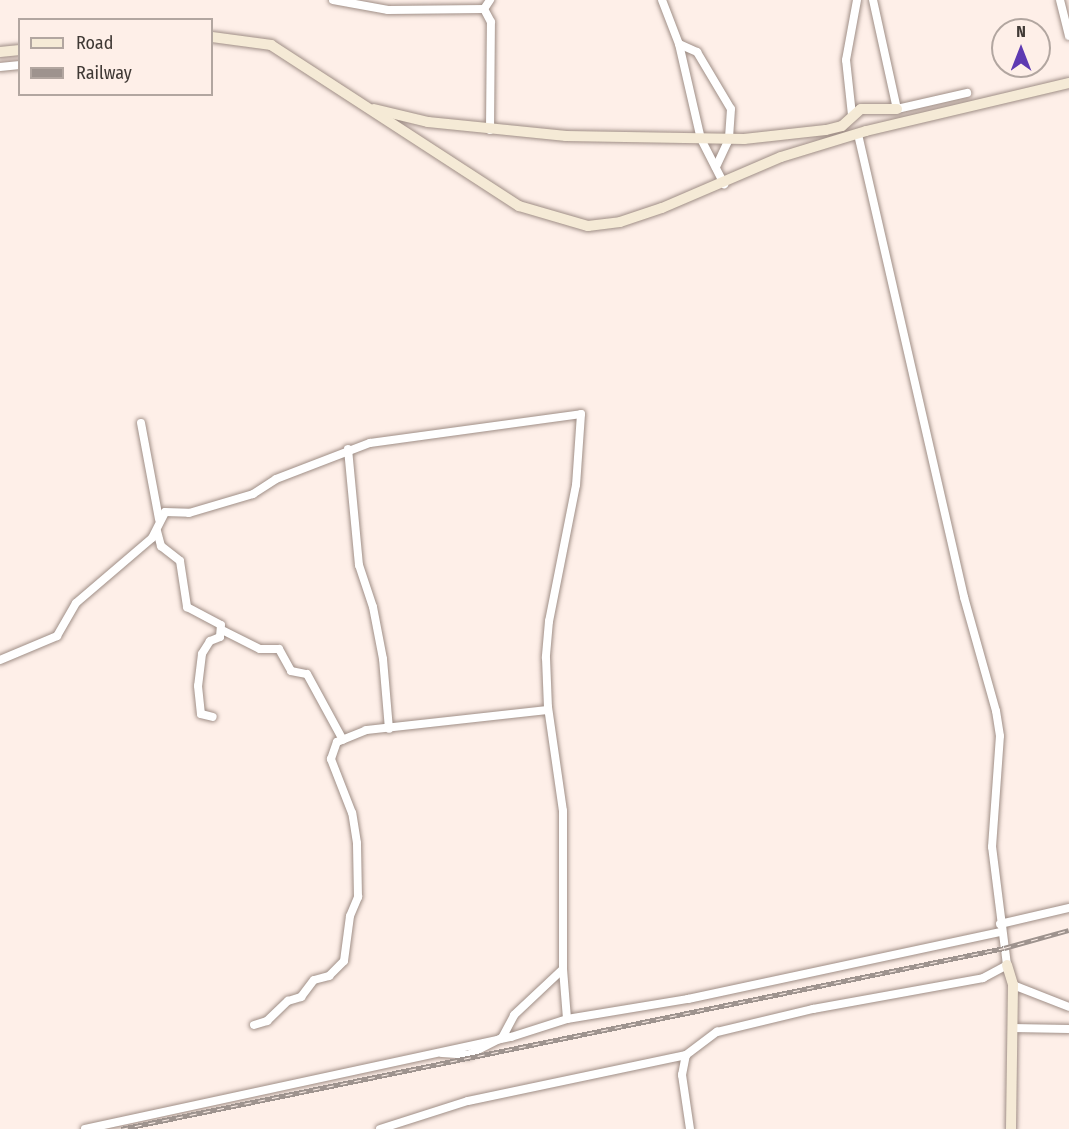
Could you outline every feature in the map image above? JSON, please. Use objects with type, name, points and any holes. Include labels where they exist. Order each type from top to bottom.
[{"type":"street","points":[[333,0],[388,10],[484,9]]},
{"type":"street","points":[[484,9],[490,0]]},
{"type":"street","points":[[662,0],[679,44],[701,139],[724,184]]},
{"type":"street","points":[[852,115],[846,60],[857,0]]},
{"type":"street","points":[[873,0],[897,109]]},
{"type":"street","points":[[1060,0],[1069,36]]},
{"type":"street","points":[[484,9],[491,22],[490,130]]},
{"type":"street","points":[[213,37],[271,45],[519,206],[553,219],[605,226],[724,184],[782,157],[858,134],[1069,82]]},
{"type":"street","points":[[679,44],[698,52],[731,109],[729,139],[716,167]]},
{"type":"street","points":[[0,52],[18,50]]},
{"type":"street","points":[[0,67],[18,65]]},
{"type":"street","points":[[368,108],[428,122],[490,130],[566,136],[729,139],[826,130],[842,126],[861,109],[897,109],[967,93]]},
{"type":"street","points":[[858,134],[964,597],[996,711],[1000,736],[992,848],[1000,928],[1013,985],[1011,1129]]},
{"type":"street","points":[[0,660],[57,636],[76,603],[128,563],[159,527],[165,512],[189,513],[254,494],[276,479],[348,449],[370,443],[582,414],[576,485],[549,621],[546,658],[548,710],[563,811],[563,969],[567,1019]]},
{"type":"street","points":[[141,423],[161,546],[180,561],[187,607],[218,622],[222,630],[260,649],[279,649],[291,671],[307,674],[342,740]]},
{"type":"street","points":[[348,449],[359,566],[375,617],[389,729]]},
{"type":"street","points":[[213,717],[201,714],[198,686],[202,654],[222,630]]},
{"type":"street","points":[[254,1025],[267,1021],[288,1002],[301,997],[313,981],[329,976],[344,961],[351,916],[358,897],[352,813],[331,759],[332,750],[342,740],[366,730],[548,710]]},
{"type":"street","points":[[85,1129],[502,1038],[567,1019],[688,999],[1000,928],[1069,908]]},
{"type":"street","points":[[380,1129],[468,1101],[686,1054],[717,1032],[813,1009],[983,978],[1007,965]]},
{"type":"street","points":[[502,1038],[514,1016],[563,969]]},
{"type":"street","points":[[1013,985],[1069,1007]]},
{"type":"street","points":[[1012,1028],[1069,1029]]},
{"type":"street","points":[[686,1054],[682,1075],[690,1129]]},
{"type":"railway","points":[[121,1129],[1004,948],[1069,930]]}]
